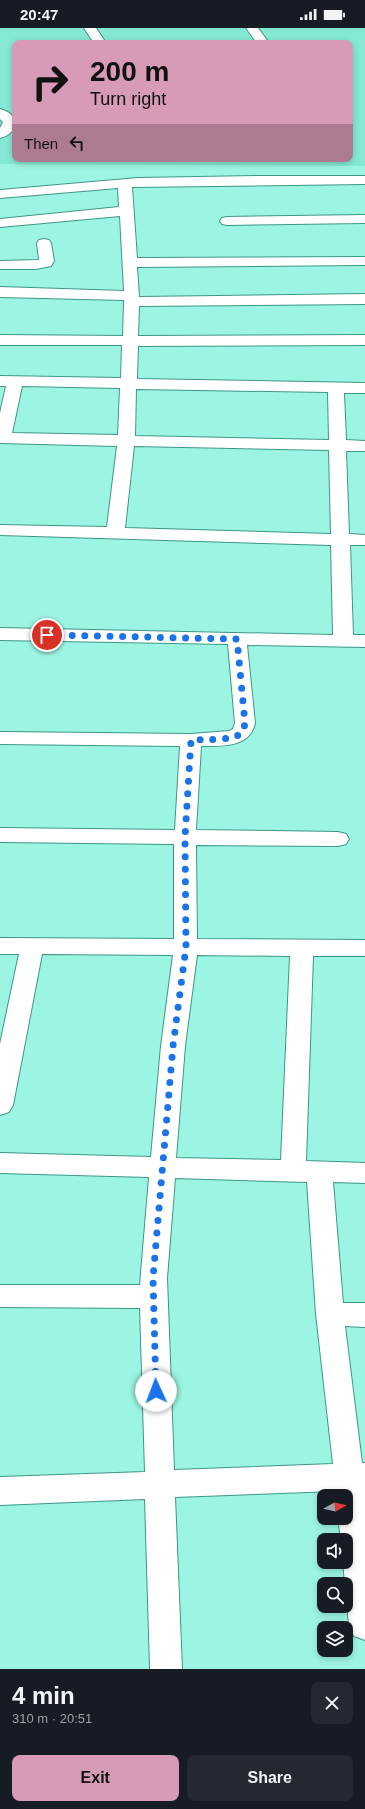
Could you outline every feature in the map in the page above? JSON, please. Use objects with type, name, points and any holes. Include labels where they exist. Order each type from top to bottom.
[{"type":"street","points":[[90,28],[98,40]]},
{"type":"street","points":[[252,28],[261,40]]},
{"type":"street","points":[[0,113],[8,118],[10,122],[6,130],[0,134]]},
{"type":"street","points":[[0,194],[125,183],[258,180],[365,180]]},
{"type":"street","points":[[115,533],[126,441],[130,341],[130,263],[125,183]]},
{"type":"street","points":[[0,223],[127,211]]},
{"type":"street","points":[[227,221],[365,219]]},
{"type":"street","points":[[0,265],[36,265],[46,263],[44,243]]},
{"type":"street","points":[[130,263],[365,261]]},
{"type":"street","points":[[0,292],[131,299],[365,299]]},
{"type":"street","points":[[0,340],[365,340]]},
{"type":"street","points":[[365,388],[8,381],[1,438],[365,446]]},
{"type":"street","points":[[336,387],[343,640]]},
{"type":"street","points":[[0,530],[365,540]]},
{"type":"street","points":[[0,634],[365,641]]},
{"type":"street","points":[[0,738],[191,740],[231,738],[240,735],[244,730],[245,723],[237,639]]},
{"type":"street","points":[[166,1669],[153,1278],[173,1046],[186,947],[185,837],[191,740]]},
{"type":"street","points":[[0,835],[338,839]]},
{"type":"street","points":[[0,946],[365,948]]},
{"type":"street","points":[[0,1105],[32,946]]},
{"type":"street","points":[[293,1171],[302,948]]},
{"type":"street","points":[[0,1163],[365,1173]]},
{"type":"street","points":[[319,1172],[330,1314],[357,1476],[365,1625]]},
{"type":"street","points":[[0,1296],[154,1297]]},
{"type":"street","points":[[330,1314],[365,1315]]},
{"type":"street","points":[[0,1491],[357,1476]]},
{"type":"shaded area","points":[[0,28],[365,28],[365,166],[0,164]]},
{"type":"route","points":[[47,635],[237,639],[245,723],[244,730],[240,735],[231,738],[191,740],[185,837],[186,947],[173,1046],[153,1278],[156,1391]]}]
